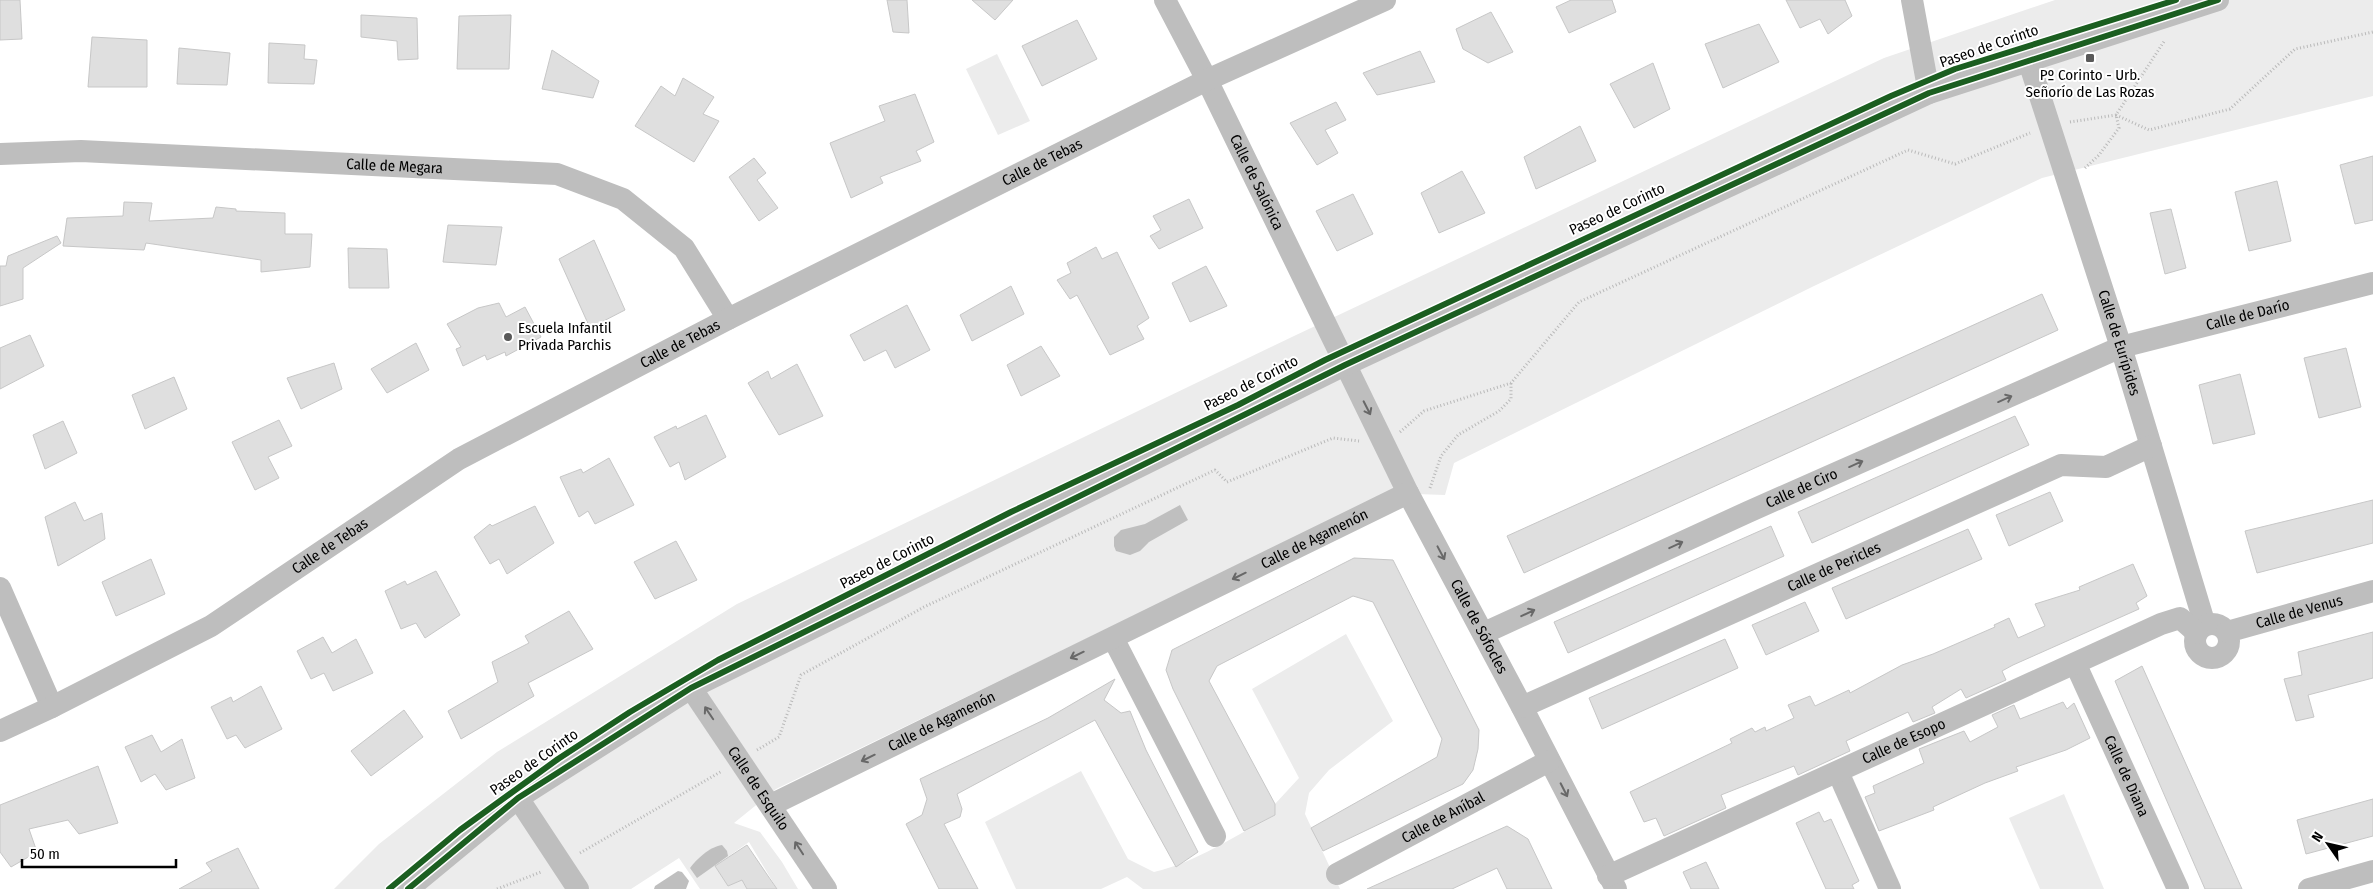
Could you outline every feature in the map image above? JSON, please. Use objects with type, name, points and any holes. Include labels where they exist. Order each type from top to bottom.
[{"type":"street","name":"Calle de Salónica","points":[[1165,0],[1207,80],[1345,365]]},
{"type":"street","name":"Calle de Tebas","points":[[0,731],[52,707],[211,626],[459,459],[728,319],[1207,80],[1385,0]]},
{"type":"street","points":[[1912,0],[1928,93]]},
{"type":"street","name":"Paseo de Corinto","points":[[408,889],[518,798],[691,688],[1345,365],[1928,93],[2218,0]]},
{"type":"street","name":"Calle de Eurípides","points":[[2029,62],[2048,126],[2121,347],[2151,446],[2201,629]]},
{"type":"street","name":"Calle de Megara","points":[[0,154],[81,151],[557,174],[623,199],[684,248],[728,319]]},
{"type":"street","name":"Calle de Darío","points":[[2121,347],[2373,283]]},
{"type":"street","name":"Calle de Ciro","points":[[1484,633],[1748,512],[2121,347]]},
{"type":"street","name":"Calle de Sófocles","points":[[1345,365],[1410,496],[1484,633],[1612,882]]},
{"type":"street","name":"Calle de Pericles","points":[[1522,707],[2061,465],[2106,467],[2151,446]]},
{"type":"street","name":"Calle de Agamenón","points":[[772,806],[1113,638],[1410,496]]},
{"type":"street","points":[[0,588],[52,707]]},
{"type":"street","name":"Calle de Venus","points":[[2227,632],[2373,591]]},
{"type":"street","name":"Calle de Esopo","points":[[1612,882],[1838,772],[2180,618],[2201,629]]},
{"type":"street","points":[[2217,624],[2227,632],[2229,640],[2223,654],[2208,658],[2201,654],[2196,648],[2194,640],[2201,629],[2217,624]]},
{"type":"street","points":[[1113,638],[1215,836]]},
{"type":"street","name":"Calle de Diana","points":[[2076,665],[2178,889]]},
{"type":"street","name":"Calle de Esquilo","points":[[691,688],[826,889]]},
{"type":"street","name":"Calle de Aníbal","points":[[1337,874],[1549,761]]},
{"type":"street","points":[[1838,772],[1890,889]]},
{"type":"street","points":[[518,798],[578,889]]},
{"type":"street","points":[[2309,889],[2373,871]]},
{"type":"path","points":[[2065,176],[2082,171],[2111,141],[2119,128],[2116,115],[2167,36],[2164,17]]},
{"type":"path","points":[[497,889],[562,864],[778,737],[801,675],[924,607],[1215,470],[1227,482],[1333,438],[1385,445],[1424,410],[1511,383],[1579,302],[1908,150],[1955,164],[2048,126],[2116,115],[2149,130],[2230,109],[2295,49],[2373,32]]},
{"type":"path","points":[[1410,496],[1428,492],[1435,479],[1441,456],[1458,435],[1499,411],[1511,399],[1511,383]]},
{"type":"shaded area","points":[[2055,0],[2373,0],[2373,96],[2042,178],[1814,286],[1454,463],[1445,495],[1387,493],[776,789],[734,823],[760,832],[782,862],[798,889],[777,889],[749,842],[715,866],[728,886],[742,879],[747,889],[700,889],[679,858],[631,889],[334,889],[379,844],[497,752],[737,604],[1294,336],[1884,58]]},
{"type":"shaded area","points":[[997,54],[1030,121],[998,135],[966,69]]},
{"type":"shaded area","points":[[1180,505],[1188,520],[1149,542],[1140,551],[1130,555],[1116,551],[1114,537],[1121,530],[1145,524]]},
{"type":"shaded area","points":[[1346,634],[1393,721],[1329,770],[1309,793],[1305,814],[1340,889],[1143,889],[1127,877],[1101,889],[1016,889],[985,822],[1081,771],[1128,859],[1154,872],[1170,868],[1201,855],[1275,815],[1275,804],[1299,778],[1252,689]]},
{"type":"shaded area","points":[[2064,794],[2104,889],[2040,889],[2009,818]]},
{"type":"shaded area","points":[[722,845],[727,851],[728,856],[697,878],[690,868],[708,851]]},
{"type":"shaded area","points":[[678,871],[682,872],[689,881],[686,889],[654,889],[655,886]]},
{"type":"building","points":[[0,0],[20,0],[22,39],[0,40]]},
{"type":"building","points":[[887,0],[907,0],[909,33],[893,32]]},
{"type":"building","points":[[972,0],[1013,0],[995,20]]},
{"type":"building","points":[[1571,0],[1612,0],[1616,12],[1569,33],[1556,7]]},
{"type":"building","points":[[1786,0],[1845,0],[1852,16],[1828,34],[1820,19],[1800,28]]},
{"type":"building","points":[[1491,12],[1513,52],[1488,63],[1463,49],[1456,29]]},
{"type":"building","points":[[361,15],[417,18],[418,59],[398,60],[397,41],[361,37]]},
{"type":"building","points":[[511,15],[509,69],[457,69],[459,16]]},
{"type":"building","points":[[1077,20],[1097,59],[1042,86],[1022,46]]},
{"type":"building","points":[[1759,24],[1779,62],[1723,88],[1705,44]]},
{"type":"building","points":[[92,37],[147,40],[147,87],[88,87]]},
{"type":"building","points":[[269,43],[305,45],[304,59],[317,60],[314,84],[268,83]]},
{"type":"building","points":[[179,48],[230,53],[227,85],[177,84]]},
{"type":"building","points":[[552,50],[599,81],[593,98],[542,89]]},
{"type":"building","points":[[1420,51],[1435,82],[1377,95],[1363,73]]},
{"type":"building","points":[[1653,63],[1670,109],[1634,128],[1610,84]]},
{"type":"building","points":[[683,78],[714,97],[703,114],[719,121],[694,162],[635,126],[661,86],[675,96]]},
{"type":"building","points":[[915,94],[934,142],[916,151],[921,161],[880,177],[883,183],[851,198],[830,143],[885,121],[879,106]]},
{"type":"building","points":[[1336,102],[1346,120],[1325,130],[1338,153],[1317,165],[1290,123]]},
{"type":"building","points":[[1580,126],[1596,161],[1536,189],[1524,157]]},
{"type":"building","points":[[2373,156],[2373,220],[2355,224],[2340,165]]},
{"type":"building","points":[[754,158],[766,173],[757,180],[778,208],[759,221],[729,177]]},
{"type":"building","points":[[1462,171],[1485,213],[1439,233],[1421,193]]},
{"type":"building","points":[[2277,181],[2291,241],[2249,251],[2235,192]]},
{"type":"building","points":[[1353,194],[1373,234],[1337,251],[1316,211]]},
{"type":"building","points":[[1189,199],[1203,228],[1159,249],[1150,236],[1161,230],[1153,216]]},
{"type":"building","points":[[124,202],[152,203],[149,221],[213,218],[216,207],[236,209],[236,211],[285,213],[285,234],[312,234],[310,267],[261,272],[261,260],[146,243],[144,250],[63,246],[67,218],[123,216]]},
{"type":"building","points":[[2171,209],[2186,268],[2165,274],[2150,213]]},
{"type":"building","points":[[448,225],[502,227],[496,265],[443,262]]},
{"type":"building","points":[[57,236],[61,243],[23,268],[23,299],[0,306],[0,266],[6,266],[8,256]]},
{"type":"building","points":[[594,240],[625,310],[590,328],[559,259]]},
{"type":"building","points":[[1096,247],[1102,259],[1117,252],[1149,318],[1137,326],[1144,339],[1110,355],[1077,295],[1070,299],[1057,280],[1071,273],[1067,263]]},
{"type":"building","points":[[348,248],[387,249],[389,288],[349,288]]},
{"type":"building","points":[[1206,266],[1227,306],[1190,322],[1172,283]]},
{"type":"building","points":[[1011,286],[1024,314],[972,341],[960,315]]},
{"type":"building","points":[[2042,294],[2058,330],[1524,573],[1507,536]]},
{"type":"building","points":[[499,303],[506,317],[525,307],[541,337],[506,356],[505,352],[487,360],[485,355],[463,366],[456,349],[461,347],[447,324],[478,308]]},
{"type":"building","points":[[907,305],[930,350],[895,368],[886,350],[864,361],[850,335]]},
{"type":"building","points":[[30,335],[44,366],[0,389],[0,348]]},
{"type":"building","points":[[416,343],[429,370],[387,393],[371,369]]},
{"type":"building","points":[[1041,346],[1060,376],[1021,396],[1007,365]]},
{"type":"building","points":[[2346,348],[2361,407],[2319,418],[2304,358]]},
{"type":"building","points":[[334,363],[342,389],[301,409],[287,378]]},
{"type":"building","points":[[797,364],[823,416],[779,435],[748,383],[768,371],[771,379]]},
{"type":"building","points":[[2240,374],[2255,434],[2213,444],[2199,385]]},
{"type":"building","points":[[174,377],[187,409],[145,429],[132,395]]},
{"type":"building","points":[[706,415],[726,457],[685,480],[679,462],[670,467],[654,437],[676,426],[677,429]]},
{"type":"building","points":[[2015,416],[2029,445],[1812,543],[1798,512]]},
{"type":"building","points":[[279,420],[292,446],[268,457],[279,478],[255,490],[232,442]]},
{"type":"building","points":[[63,421],[77,453],[45,469],[33,435]]},
{"type":"building","points":[[609,458],[634,505],[595,524],[588,511],[579,517],[560,477],[581,469],[583,473]]},
{"type":"building","points":[[2050,492],[2063,521],[2009,546],[1996,515]]},
{"type":"building","points":[[2373,500],[2373,543],[2257,573],[2245,531]]},
{"type":"building","points":[[75,502],[84,521],[102,513],[105,539],[58,566],[45,517]]},
{"type":"building","points":[[535,506],[554,543],[507,574],[499,559],[490,564],[474,537],[490,524],[492,526]]},
{"type":"building","points":[[1771,526],[1784,556],[1568,653],[1554,622]]},
{"type":"building","points":[[1968,529],[1982,559],[1846,619],[1832,588]]},
{"type":"building","points":[[676,541],[697,580],[655,599],[634,562]]},
{"type":"building","points":[[1354,558],[1393,560],[1479,730],[1478,749],[1473,770],[1463,784],[1323,851],[1311,828],[1437,757],[1442,739],[1373,602],[1353,596],[1217,666],[1209,681],[1275,804],[1275,815],[1244,831],[1173,689],[1166,670],[1172,650]]},
{"type":"building","points":[[151,559],[165,594],[116,616],[102,582]]},
{"type":"building","points":[[2133,564],[2147,596],[2136,603],[2139,609],[2013,665],[2002,671],[2006,680],[1966,698],[1961,689],[1932,707],[1935,713],[1913,722],[1908,712],[1846,741],[1850,751],[1798,775],[1794,766],[1721,795],[1726,808],[1664,836],[1656,818],[1644,822],[1630,792],[1732,743],[1730,739],[1752,728],[1755,732],[1765,727],[1766,731],[1794,718],[1788,705],[1810,696],[1815,706],[1849,690],[1850,693],[1902,665],[1933,654],[1995,627],[1994,625],[2009,618],[2018,638],[2045,626],[2035,604],[2080,590],[2079,587]]},
{"type":"building","points":[[436,571],[460,615],[425,638],[416,623],[401,629],[385,591],[405,581],[407,585]]},
{"type":"building","points":[[1805,602],[1819,631],[1766,655],[1752,625]]},
{"type":"building","points":[[569,611],[593,649],[528,683],[534,696],[461,739],[448,711],[498,682],[492,662],[529,643],[525,636]]},
{"type":"building","points":[[2373,632],[2373,678],[2308,695],[2314,717],[2296,721],[2284,679],[2302,675],[2298,652]]},
{"type":"building","points":[[323,637],[332,653],[356,639],[373,673],[333,691],[324,673],[311,679],[297,651]]},
{"type":"building","points":[[1725,639],[1738,668],[1602,729],[1589,698]]},
{"type":"building","points":[[2142,666],[2242,889],[2205,889],[2115,681]]},
{"type":"building","points":[[1115,679],[1104,700],[1121,713],[1130,711],[1146,750],[1198,852],[1176,867],[1095,720],[957,794],[962,809],[960,817],[944,824],[978,889],[939,889],[906,824],[922,815],[927,799],[920,779],[1048,718]]},
{"type":"building","points":[[261,686],[282,729],[245,748],[236,735],[227,739],[211,707],[231,697],[233,702]]},
{"type":"building","points":[[2063,702],[2067,709],[2074,703],[2090,738],[2066,750],[2016,767],[2018,771],[1985,783],[1933,807],[1934,810],[1879,831],[1865,797],[1875,793],[1873,786],[1924,763],[1919,749],[1964,731],[1970,742],[1998,727],[1992,715],[2014,705],[2020,719]]},
{"type":"building","points":[[404,710],[423,737],[371,776],[351,751]]},
{"type":"building","points":[[152,735],[161,752],[182,739],[195,778],[166,790],[155,774],[141,782],[125,747]]},
{"type":"building","points":[[98,766],[118,823],[79,834],[68,820],[29,829],[37,852],[11,867],[0,852],[0,805]]},
{"type":"building","points":[[2373,799],[2373,836],[2306,854],[2297,820]]},
{"type":"building","points":[[1819,812],[1824,822],[1831,819],[1859,881],[1852,885],[1854,889],[1826,889],[1796,823]]},
{"type":"building","points":[[1507,826],[1528,839],[1552,889],[1507,889],[1497,868],[1452,889],[1367,889]]},
{"type":"building","points":[[747,845],[777,889],[747,889],[742,880],[728,886],[715,866]]},
{"type":"building","points":[[238,848],[259,889],[179,889],[212,871],[206,863]]},
{"type":"building","points":[[1706,862],[1719,889],[1691,889],[1683,872]]},
{"type":"cycle path","points":[[389,889],[460,830],[558,759],[630,712],[718,660],[1011,512],[1238,405],[1325,360],[1891,96],[1955,69],[2176,0]]},
{"type":"cycle path","points":[[408,889],[518,798],[691,688],[1345,365],[1929,93],[2218,0]]},
{"type":"place","name":"Pº Corinto - Urb. Señorío de Las Rozas","points":[[2090,58]]},
{"type":"place","name":"Escuela Infantil Privada Parchis","points":[[508,337]]}]
